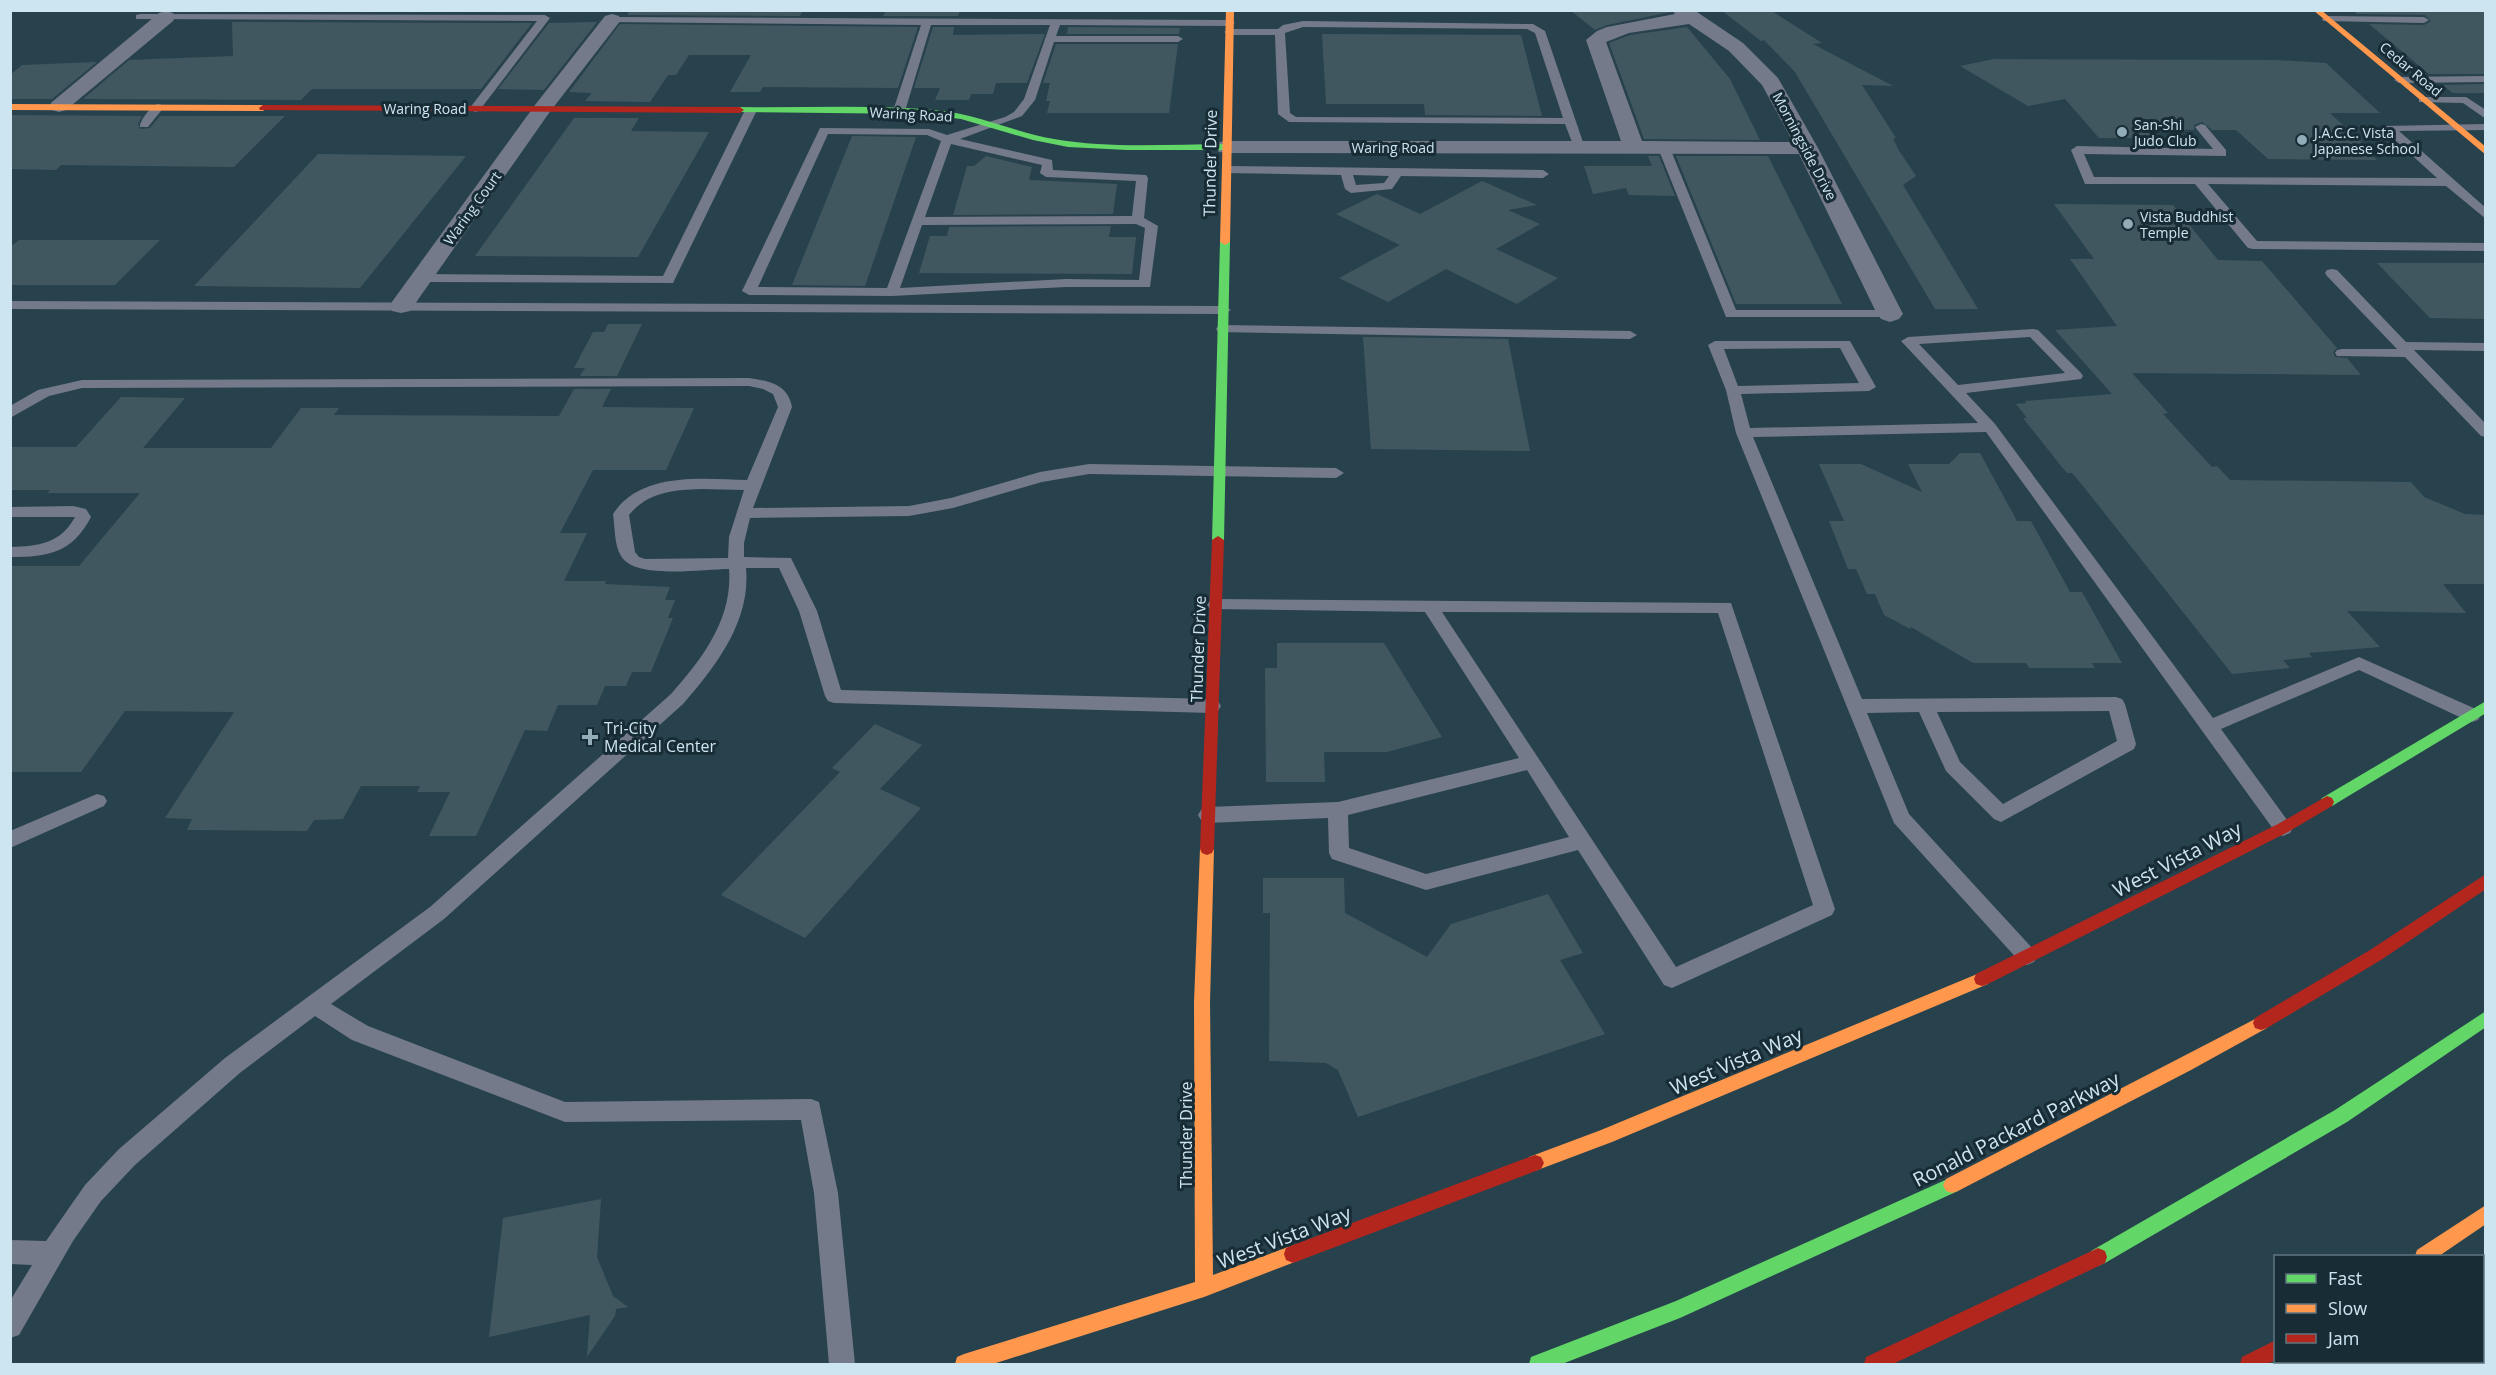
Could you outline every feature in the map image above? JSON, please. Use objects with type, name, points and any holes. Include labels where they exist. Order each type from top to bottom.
[{"type":"main road","name":"Cedar Road","points":[[2322,15],[2486,152]]},
{"type":"main road","name":"Thunder Drive","points":[[1204,1288],[1202,1002],[1220,470],[1230,22]]},
{"type":"main road","name":"Waring Road","points":[[10,107],[899,111],[947,114],[995,124],[1025,135],[1067,144],[1227,147]]},
{"type":"main road","name":"West Vista Way","points":[[964,1365],[1204,1288],[1606,1136],[1986,977],[2283,828],[2479,711]]},
{"type":"main road","name":"Ronald Packard Parkway","points":[[1538,1365],[1680,1309],[1986,1169],[2185,1065],[2301,1000],[2455,903],[2486,880]]},
{"type":"main road","points":[[1873,1365],[2082,1266],[2341,1116],[2486,1018]]},
{"type":"main road","points":[[2433,1254],[2486,1213]]},
{"type":"main road","points":[[2249,1365],[2274,1350]]},
{"type":"street","points":[[1634,148],[1596,40],[1602,35],[1617,30],[1686,14]]},
{"type":"street","name":"Morningside Drive","points":[[1686,14],[1736,47],[1771,82],[1807,148],[1890,314]]},
{"type":"street","points":[[59,106],[166,17]]},
{"type":"street","name":"Waring Court","points":[[401,306],[542,109],[612,20]]},
{"type":"street","name":"Waring Road","points":[[1227,147],[1807,148]]},
{"type":"lane","points":[[2322,15],[2424,20]]},
{"type":"lane","points":[[140,17],[546,18],[475,109]]},
{"type":"lane","points":[[612,20],[1230,22],[1280,32],[1287,27],[1304,24],[1529,26],[1540,31],[1579,148]]},
{"type":"lane","points":[[899,111],[927,21]]},
{"type":"lane","points":[[947,140],[1018,114],[1029,100],[1056,22]]},
{"type":"lane","points":[[1280,32],[1284,114],[1293,120],[1569,122]]},
{"type":"lane","points":[[1051,39],[1178,39]]},
{"type":"lane","points":[[2399,80],[2486,79]]},
{"type":"lane","points":[[2423,100],[2466,100],[2486,116]]},
{"type":"lane","points":[[144,126],[158,107]]},
{"type":"lane","points":[[421,278],[668,280],[751,110]]},
{"type":"lane","points":[[2201,127],[2222,153],[2077,150],[2089,181],[2449,182]]},
{"type":"lane","points":[[2486,127],[2388,128],[2486,215]]},
{"type":"lane","points":[[917,221],[1138,220],[1152,226],[1145,284],[1066,283],[892,292],[749,291],[824,130],[929,132],[947,140],[1048,162],[1046,173],[1142,178],[1138,220]]},
{"type":"lane","points":[[892,292],[947,140]]},
{"type":"lane","points":[[1664,148],[1731,314],[1890,314]]},
{"type":"lane","points":[[1227,170],[1346,171],[1351,189],[1388,186],[1397,172],[1543,174]]},
{"type":"lane","points":[[2198,180],[2253,245],[2486,247]]},
{"type":"lane","points":[[2332,273],[2486,433]]},
{"type":"lane","points":[[10,305],[1224,310]]},
{"type":"lane","points":[[1223,329],[1630,335]]},
{"type":"lane","points":[[1954,390],[2076,376],[2033,333],[1908,341],[1954,390],[1990,427],[2283,828]]},
{"type":"lane","points":[[1733,390],[1869,387],[1845,344],[1715,345],[1733,390],[1744,433],[1901,818],[2027,956]]},
{"type":"lane","points":[[2342,353],[2486,347]]},
{"type":"lane","points":[[10,414],[30,398],[47,391],[82,384],[749,382],[765,384],[778,390],[784,398],[785,407],[754,485],[734,553],[738,564],[737,597],[729,626],[712,656],[677,699],[437,912],[233,1065],[127,1157],[93,1193],[64,1233],[10,1326]]},
{"type":"lane","points":[[1744,433],[1990,427]]},
{"type":"lane","points":[[745,513],[909,511],[953,503],[1017,483],[1064,472],[1113,468],[1336,473]]},
{"type":"lane","points":[[754,485],[661,488],[644,493],[630,503],[621,514],[627,553],[633,561],[644,565],[785,562],[808,611],[834,696],[1212,706]]},
{"type":"lane","points":[[10,512],[73,511],[80,513],[83,517],[64,542],[58,546],[39,552],[10,552]]},
{"type":"lane","points":[[1216,605],[1725,607],[1825,909],[1672,979],[1430,606]]},
{"type":"lane","points":[[2209,728],[2359,663],[2479,711]]},
{"type":"lane","points":[[1856,706],[1925,705],[2116,704],[2127,744],[2001,814],[1953,766],[1925,705]]},
{"type":"lane","points":[[1208,815],[1338,810],[1532,762]]},
{"type":"lane","points":[[10,840],[97,801]]},
{"type":"lane","points":[[1338,810],[1339,853],[1426,882],[1582,841]]},
{"type":"lane","points":[[313,1004],[360,1033],[565,1112],[811,1109],[826,1193],[842,1365]]},
{"type":"lane","points":[[10,1252],[52,1253]]},
{"type":"building","points":[[630,10],[803,10],[800,16],[627,15]]},
{"type":"building","points":[[886,10],[960,10],[958,16],[883,16]]},
{"type":"building","points":[[1570,10],[1670,10],[1671,12],[1607,25],[1595,30]]},
{"type":"building","points":[[1721,10],[1770,10],[1822,43],[1813,44],[1893,86],[1862,85],[1896,138],[1893,138],[1898,149],[1916,176],[1903,185],[1978,309],[1935,309],[1795,72],[1764,40],[1761,41]]},
{"type":"building","points":[[2353,10],[2486,10],[2486,74],[2429,74],[2369,24],[2424,25],[2431,21],[2425,15],[2357,14]]},
{"type":"building","points":[[232,22],[532,23],[481,89],[312,89],[301,100],[83,99],[129,60],[233,56]]},
{"type":"building","points":[[597,22],[544,90],[498,89],[549,23]]},
{"type":"building","points":[[620,24],[918,27],[898,88],[763,87],[760,92],[730,92],[751,55],[689,55],[676,75],[668,75],[650,102],[585,101],[592,93],[569,92]]},
{"type":"building","points":[[933,27],[954,27],[953,35],[1045,34],[1027,83],[996,83],[993,94],[971,94],[969,100],[935,100],[940,88],[914,88]]},
{"type":"building","points":[[1068,27],[1180,28],[1179,34],[1067,34]]},
{"type":"building","points":[[1687,27],[1730,79],[1760,140],[1644,139],[1609,43],[1630,35]]},
{"type":"building","points":[[1322,34],[1521,35],[1542,116],[1425,115],[1424,104],[1326,104]]},
{"type":"building","points":[[1056,44],[1178,44],[1169,113],[1047,113],[1050,101],[1046,101],[1050,83],[1043,83]]},
{"type":"building","points":[[1994,59],[2276,60],[2326,63],[2380,113],[2330,113],[2372,152],[2368,152],[2377,160],[2268,159],[2236,130],[2212,130],[2202,122],[2194,125],[2194,130],[2150,129],[2155,136],[2148,136],[2150,138],[2099,138],[2065,99],[2028,106],[1960,66]]},
{"type":"building","points":[[97,62],[52,99],[10,99],[10,75],[22,65]]},
{"type":"building","points":[[2486,84],[2486,93],[2453,93],[2442,85]]},
{"type":"building","points":[[10,115],[142,116],[138,124],[140,129],[150,128],[160,116],[285,116],[234,167],[61,165],[56,170],[10,169]]},
{"type":"building","points":[[574,118],[639,118],[631,131],[709,132],[638,257],[475,256]]},
{"type":"building","points":[[852,136],[916,137],[865,286],[792,285]]},
{"type":"building","points":[[318,154],[466,156],[360,288],[194,286]]},
{"type":"building","points":[[986,156],[1032,167],[1029,180],[1117,184],[1113,214],[953,215],[967,166],[974,166]]},
{"type":"building","points":[[1648,156],[1659,156],[1675,196],[1629,195],[1626,188],[1593,194],[1584,166],[1652,166]]},
{"type":"building","points":[[1676,156],[1768,156],[1842,304],[1736,304]]},
{"type":"building","points":[[1482,181],[1537,205],[1508,210],[1540,224],[1496,249],[1558,278],[1517,304],[1446,269],[1388,302],[1339,278],[1400,245],[1336,214],[1377,194],[1420,214]]},
{"type":"building","points":[[2054,204],[2173,205],[2218,260],[2262,261],[2337,348],[2333,352],[2335,357],[2347,358],[2361,375],[2132,373],[2168,413],[2163,414],[2212,467],[2217,466],[2230,480],[2411,482],[2424,497],[2465,514],[2486,515],[2486,584],[2443,584],[2466,613],[2347,611],[2380,647],[2309,653],[2312,657],[2283,660],[2290,668],[2232,674],[2083,486],[2072,473],[2067,473],[2061,466],[2023,418],[2027,418],[2016,404],[2026,403],[2025,401],[2112,394],[2055,330],[2117,326],[2070,259],[2094,259]]},
{"type":"building","points":[[1111,226],[1109,237],[1136,237],[1132,274],[919,273],[930,236],[947,236],[949,227]]},
{"type":"building","points":[[19,240],[160,240],[115,285],[10,285],[10,247]]},
{"type":"building","points":[[2377,263],[2486,263],[2486,319],[2430,318]]},
{"type":"building","points":[[608,324],[642,324],[617,376],[580,376],[585,368],[574,368],[593,332],[604,332]]},
{"type":"building","points":[[1363,337],[1508,339],[1530,451],[1371,449]]},
{"type":"building","points":[[574,389],[611,389],[602,407],[694,408],[666,470],[593,470],[560,533],[587,533],[564,581],[606,581],[605,584],[670,587],[665,600],[675,600],[668,618],[673,618],[651,672],[632,672],[626,686],[605,686],[597,705],[558,705],[547,731],[525,730],[476,836],[429,836],[450,792],[417,792],[420,786],[361,786],[343,819],[314,820],[307,831],[187,830],[192,819],[165,818],[234,712],[125,711],[81,772],[10,772],[10,566],[79,566],[140,493],[47,493],[50,490],[10,490],[10,447],[76,447],[121,397],[185,398],[143,448],[271,448],[301,408],[339,408],[334,415],[559,416]]},
{"type":"building","points":[[1960,453],[1980,453],[2017,521],[2031,521],[2070,592],[2082,592],[2122,663],[2092,663],[2095,668],[2029,668],[2026,663],[1973,663],[1911,627],[1910,629],[1884,615],[1875,594],[1867,594],[1856,569],[1848,569],[1829,521],[1844,521],[1819,464],[1861,464],[1922,492],[1908,464],[1949,464]]},
{"type":"building","points":[[1277,643],[1384,643],[1442,737],[1387,752],[1324,752],[1325,782],[1266,782],[1265,668],[1277,668]]},
{"type":"building","points":[[875,724],[922,745],[880,789],[921,808],[805,938],[721,895],[840,772],[832,768]]},
{"type":"building","points":[[1263,878],[1344,878],[1345,913],[1427,957],[1451,924],[1548,894],[1583,953],[1560,960],[1605,1034],[1358,1117],[1338,1070],[1326,1063],[1269,1061],[1270,913],[1263,913]]},
{"type":"building","points":[[601,1199],[597,1257],[613,1296],[628,1307],[616,1309],[615,1316],[587,1357],[590,1315],[489,1337],[503,1218]]},
{"type":"traffic: fast","points":[[740,110],[919,112],[961,116],[1052,142],[1068,144],[1127,147],[1227,147]]},
{"type":"traffic: fast","points":[[1218,540],[1225,242]]},
{"type":"traffic: fast","points":[[2327,802],[2486,706]]},
{"type":"traffic: fast","points":[[2098,1257],[2341,1116],[2486,1018]]},
{"type":"traffic: fast","points":[[1538,1364],[1680,1309],[1952,1185]]},
{"type":"traffic: slow","points":[[1225,242],[1230,10]]},
{"type":"traffic: slow","points":[[2316,10],[2486,152]]},
{"type":"traffic: slow","points":[[10,107],[263,108]]},
{"type":"traffic: slow","points":[[1204,1288],[1202,1002],[1207,849]]},
{"type":"traffic: slow","points":[[1535,1163],[1606,1136],[1982,979]]},
{"type":"traffic: slow","points":[[1952,1185],[2185,1065],[2261,1023]]},
{"type":"traffic: slow","points":[[2425,1255],[2486,1213]]},
{"type":"traffic: slow","points":[[964,1364],[1204,1288],[1293,1254]]},
{"type":"traffic: jam","points":[[263,108],[740,110]]},
{"type":"traffic: jam","points":[[1207,849],[1218,540]]},
{"type":"traffic: jam","points":[[1982,979],[2283,828],[2327,802]]},
{"type":"traffic: jam","points":[[2261,1023],[2376,955],[2486,880]]},
{"type":"traffic: jam","points":[[1293,1254],[1535,1163]]},
{"type":"traffic: jam","points":[[1873,1364],[2098,1257]]},
{"type":"traffic: jam","points":[[2249,1364],[2274,1350]]},
{"type":"place","name":"San-Shi Judo Club","points":[[2122,132]]},
{"type":"place","name":"J.A.C.C. Vista Japanese School","points":[[2302,140]]},
{"type":"place","name":"Vista Buddhist Temple","points":[[2128,224]]},
{"type":"place","name":"Tri-City Medical Center","points":[[590,737]]}]
